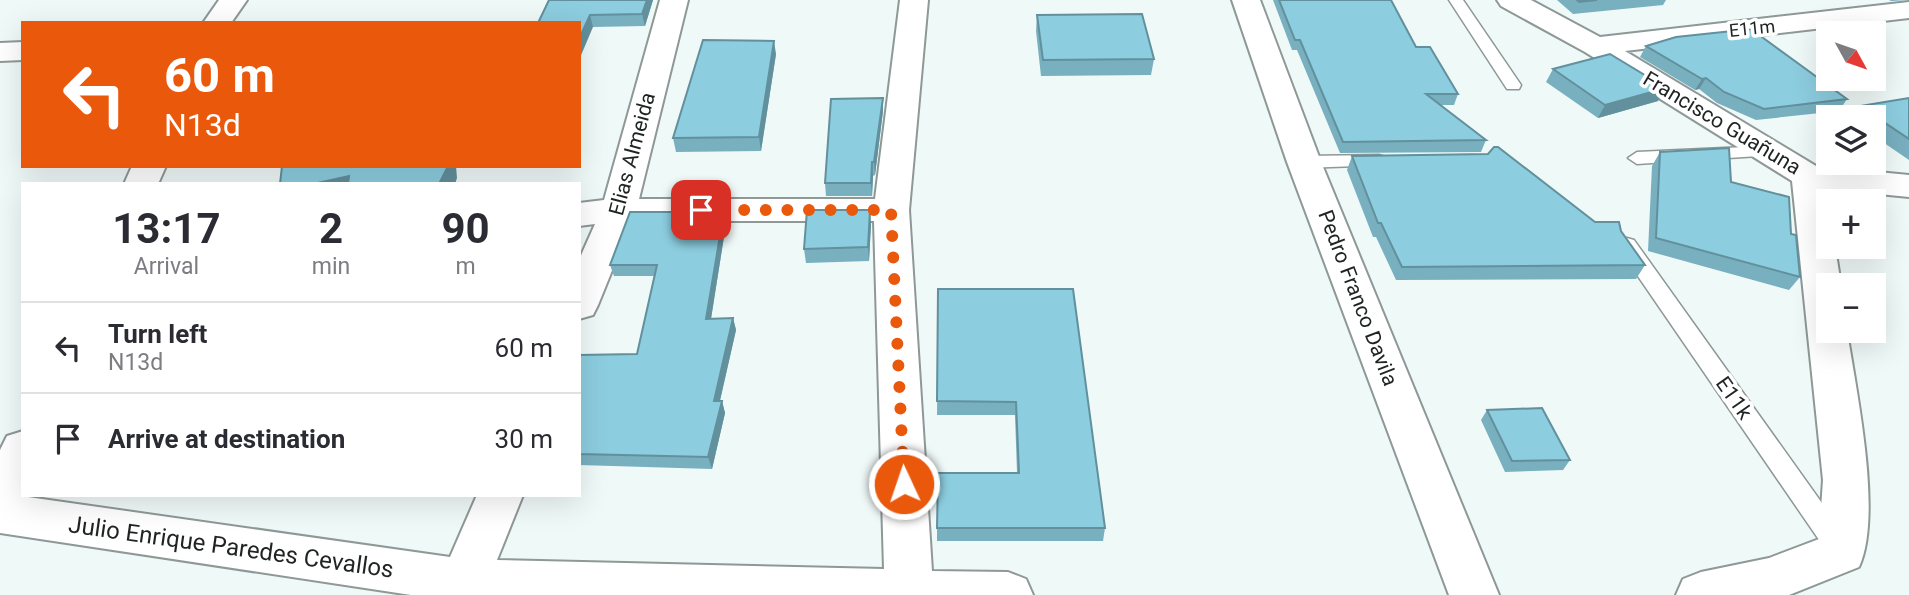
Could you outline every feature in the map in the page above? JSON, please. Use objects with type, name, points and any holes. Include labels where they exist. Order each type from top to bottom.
[{"type":"street","points":[[218,21],[233,0]]},
{"type":"street","name":"Elias Almeida","points":[[581,300],[619,210],[674,0]]},
{"type":"street","points":[[909,594],[891,210],[914,0]]},
{"type":"street","name":"Pedro Franco Davila","points":[[1246,0],[1304,162],[1474,595]]},
{"type":"street","name":"Francisco Guañuna","points":[[1511,0],[1595,46],[1808,176],[1909,186]]},
{"type":"street","name":"E11m","points":[[1595,46],[1904,14]]},
{"type":"street","points":[[0,52],[21,51]]},
{"type":"street","points":[[1701,595],[1770,580],[1842,552],[1846,480],[1808,176]]},
{"type":"street","points":[[581,215],[619,210],[891,210]]},
{"type":"street","points":[[0,493],[21,453]]},
{"type":"street","points":[[464,581],[499,497]]},
{"type":"street","name":"Julio Enrique Paredes Cevallos","points":[[0,513],[464,581],[986,595]]},
{"type":"lane","points":[[1457,0],[1513,85]]},
{"type":"lane","points":[[1637,158],[1769,151]]},
{"type":"lane","points":[[1304,162],[1397,161]]},
{"type":"lane","name":"E11k","points":[[1625,243],[1842,552]]},
{"type":"building","points":[[549,0],[647,0],[642,14],[590,15],[581,35],[581,21],[539,21]]},
{"type":"building","points":[[1279,0],[1391,0],[1416,47],[1430,47],[1458,94],[1426,94],[1486,140],[1343,142],[1300,40],[1295,40]]},
{"type":"building","points":[[1142,14],[1154,59],[1043,60],[1037,15]]},
{"type":"building","points":[[1751,29],[1816,76],[1816,91],[1836,91],[1847,99],[1764,109],[1724,92],[1706,78],[1702,79],[1646,46],[1676,37]]},
{"type":"building","points":[[703,40],[774,41],[759,137],[673,138]]},
{"type":"building","points":[[1610,54],[1666,88],[1605,105],[1553,69]]},
{"type":"building","points":[[883,98],[871,183],[825,183],[831,99]]},
{"type":"building","points":[[1909,98],[1909,139],[1886,124],[1886,105],[1866,105]]},
{"type":"building","points":[[1494,147],[1498,147],[1595,222],[1619,222],[1621,231],[1645,265],[1402,267],[1381,223],[1378,223],[1352,156],[1488,154]]},
{"type":"building","points":[[1729,148],[1731,182],[1789,197],[1791,234],[1796,235],[1800,277],[1656,238],[1660,152]]},
{"type":"building","points":[[282,168],[447,168],[440,182],[348,182],[349,176],[322,182],[280,182]]},
{"type":"building","points":[[807,210],[870,210],[868,247],[804,249]]},
{"type":"building","points":[[630,212],[724,212],[706,319],[733,318],[714,401],[722,401],[708,457],[581,454],[581,355],[637,354],[657,265],[610,265]]},
{"type":"building","points":[[938,289],[1073,289],[1105,528],[937,528],[938,473],[1019,473],[1016,402],[937,401]]},
{"type":"building","points":[[1542,408],[1570,460],[1512,461],[1487,410]]},
{"type":"route","points":[[701,210],[891,210],[904,484]]}]
